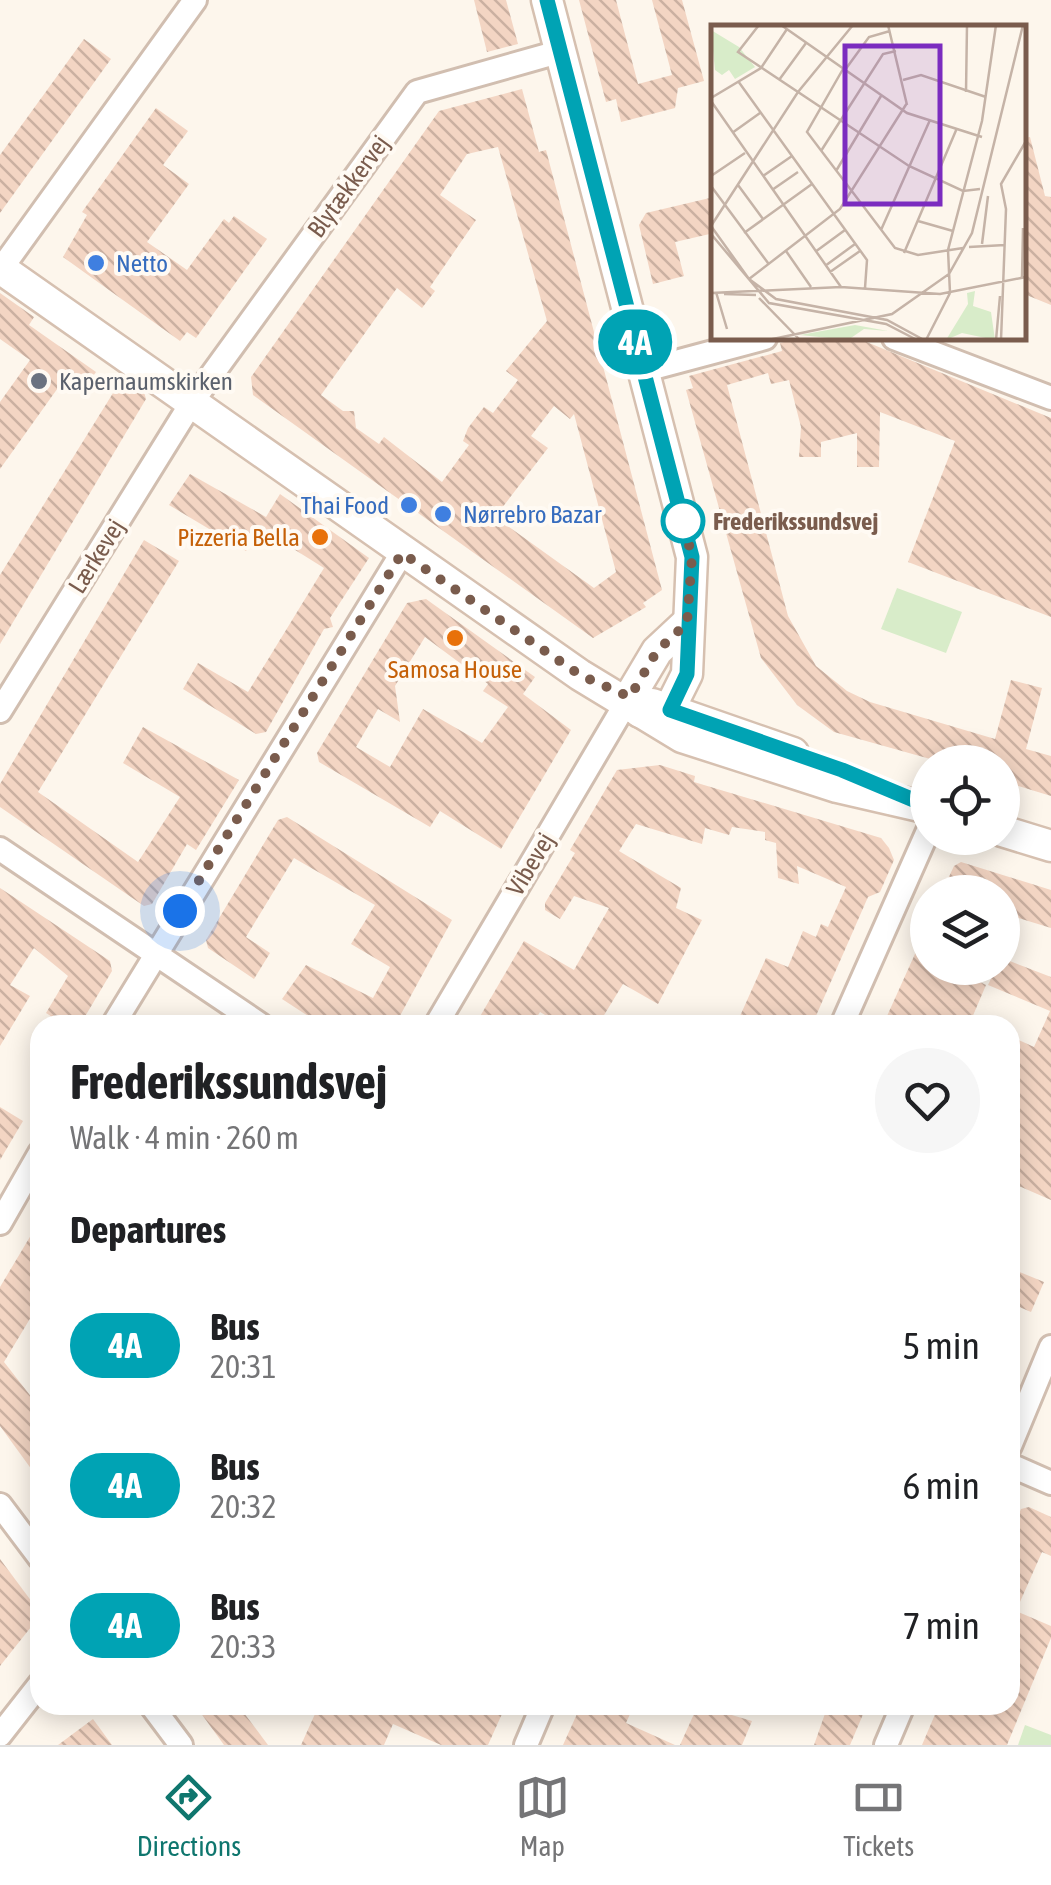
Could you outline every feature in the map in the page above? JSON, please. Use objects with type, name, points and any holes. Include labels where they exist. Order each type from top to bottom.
[{"type":"street","points":[[196,0],[1,268],[402,553],[689,740],[837,787],[910,803]]},
{"type":"street","points":[[548,0],[692,557],[687,674],[633,702]]},
{"type":"street","name":"Blytækkervej","points":[[192,402],[417,92],[562,50]]},
{"type":"street","points":[[642,371],[758,340]]},
{"type":"street","points":[[899,340],[1051,398]]},
{"type":"street","name":"Lærkevej","points":[[0,711],[192,402]]},
{"type":"street","points":[[119,1015],[402,553]]},
{"type":"street","points":[[633,702],[657,651],[687,623]]},
{"type":"street","name":"Vibevej","points":[[442,1015],[633,702]]},
{"type":"street","points":[[1020,837],[1051,846]]},
{"type":"street","points":[[0,850],[247,1015]]},
{"type":"street","points":[[846,1015],[917,855]]},
{"type":"street","points":[[0,1223],[30,1170]]},
{"type":"street","points":[[1020,1422],[1051,1346]]},
{"type":"street","points":[[1020,1469],[1051,1483]]},
{"type":"street","points":[[0,1506],[30,1545]]},
{"type":"street","points":[[0,1735],[30,1697]]},
{"type":"street","points":[[158,1715],[181,1745]]},
{"type":"street","points":[[526,1745],[540,1715]]},
{"type":"street","points":[[886,1745],[899,1715]]},
{"type":"green space","points":[[897,588],[962,612],[946,653],[881,629]]},
{"type":"green space","points":[[1025,1725],[1051,1735],[1051,1745],[1018,1745]]},
{"type":"building","points":[[474,0],[506,0],[518,44],[487,52]]},
{"type":"building","points":[[579,0],[616,0],[638,84],[672,75],[652,0],[682,0],[704,81],[678,88],[675,108],[621,122],[616,99],[606,102]]},
{"type":"building","points":[[84,39],[111,59],[0,213],[0,155]]},
{"type":"building","points":[[522,89],[539,152],[546,150],[662,590],[643,603],[646,607],[593,638],[253,395],[251,377],[439,111]],"holes":[[[498,147],[547,321],[506,371],[518,380],[493,413],[484,407],[468,428],[463,441],[469,445],[442,482],[384,437],[379,444],[356,428],[354,411],[343,411],[321,395],[397,288],[422,308],[435,291],[430,287],[476,220],[440,195],[467,154]],[[554,406],[570,419],[574,414],[616,572],[594,588],[495,517],[548,448],[531,436]]]},
{"type":"building","points":[[156,108],[188,131],[163,165],[189,184],[147,242],[187,270],[224,219],[229,223],[234,216],[267,239],[196,338],[187,332],[180,341],[63,257],[87,215],[82,212]]},
{"type":"building","points":[[1030,137],[1045,196],[1051,197],[1051,305],[1026,295],[1026,138]]},
{"type":"building","points":[[711,198],[711,234],[675,242],[684,276],[653,284],[639,225],[646,213]]},
{"type":"building","points":[[0,293],[34,317],[29,325],[96,372],[82,391],[65,378],[0,469],[0,402],[30,360],[0,339]]},
{"type":"building","points":[[792,340],[862,340],[1051,418],[1051,617],[908,562],[955,441],[880,412],[879,467],[857,467],[857,433],[821,442],[821,457],[799,457],[801,427],[789,380],[771,384],[768,373],[727,385],[788,616],[816,666],[847,691],[870,702],[995,739],[1011,680],[1042,688],[1026,749],[1051,756],[1051,796],[1020,787],[1020,745],[910,745],[910,753],[834,732],[797,705],[761,658],[686,390],[693,388],[689,376],[782,351],[780,343]]},
{"type":"building","points":[[123,377],[144,392],[146,399],[0,644],[0,575]]},
{"type":"building","points":[[190,474],[266,517],[280,494],[369,558],[330,618],[333,627],[324,629],[266,732],[256,734],[183,689],[198,663],[248,692],[324,568],[260,528],[246,551],[169,505]]},
{"type":"building","points":[[144,540],[179,561],[38,792],[138,862],[180,797],[123,763],[143,727],[239,780],[196,850],[187,844],[152,904],[144,906],[0,807],[0,784]]},
{"type":"building","points":[[426,599],[535,677],[523,694],[571,730],[501,849],[440,811],[430,827],[319,762],[317,753],[407,603]],"holes":[[[425,637],[488,684],[483,691],[508,707],[482,743],[423,709],[390,767],[356,747],[378,709],[400,722],[395,686]]]},
{"type":"building","points":[[660,765],[695,776],[694,782],[881,838],[894,860],[880,892],[868,897],[816,1015],[740,1015],[766,958],[788,967],[803,931],[816,937],[821,924],[828,927],[846,887],[797,866],[799,884],[778,878],[776,843],[765,840],[765,832],[732,827],[729,835],[705,828],[702,844],[636,824],[619,851],[681,888],[676,908],[702,920],[658,1004],[623,984],[604,1015],[481,1015],[524,941],[574,970],[609,908],[574,896],[560,919],[545,910],[545,903],[575,853],[570,850],[617,770]]},
{"type":"building","points":[[287,817],[452,920],[400,1015],[307,1015],[282,999],[306,965],[373,998],[390,967],[351,944],[375,905],[294,858],[246,937],[270,953],[254,979],[208,948],[206,940],[278,820]]},
{"type":"building","points":[[961,862],[1003,875],[950,875]]},
{"type":"building","points":[[1020,880],[1051,890],[1051,928],[1020,919]]},
{"type":"building","points":[[0,888],[110,961],[112,971],[86,1015],[49,1015],[46,1013],[68,976],[34,948],[10,985],[30,996],[0,1046]]},
{"type":"building","points":[[910,965],[910,985],[986,985],[973,1015],[888,1015]]},
{"type":"building","points":[[1020,965],[1051,977],[1051,1200],[1020,1186],[1020,1041],[1034,1047],[1050,1011],[988,985],[1020,985]]},
{"type":"building","points":[[0,1107],[23,1121],[0,1160]]},
{"type":"building","points":[[30,1237],[30,1319],[4,1362],[30,1395],[30,1467],[0,1426],[0,1287]]},
{"type":"building","points":[[1020,1272],[1044,1282],[1031,1312],[1020,1307]]},
{"type":"building","points":[[1029,1507],[1051,1517],[1051,1556],[1042,1552],[1020,1602],[1020,1511]]},
{"type":"building","points":[[0,1559],[30,1599],[30,1628],[0,1666]]},
{"type":"building","points":[[1020,1613],[1051,1626],[1051,1638],[1020,1713]]},
{"type":"building","points":[[202,1715],[246,1715],[268,1745],[224,1745]]},
{"type":"building","points":[[314,1715],[502,1715],[488,1745],[441,1745],[393,1724],[384,1745],[301,1745]]},
{"type":"building","points":[[576,1715],[630,1715],[626,1723],[675,1745],[563,1745]]},
{"type":"building","points":[[694,1715],[732,1715],[752,1721],[742,1745],[680,1745]]},
{"type":"building","points":[[824,1715],[863,1715],[850,1745],[814,1745]]},
{"type":"building","points":[[935,1715],[1019,1715],[1007,1745],[922,1745]]},
{"type":"building","points":[[93,1719],[112,1745],[58,1745]]},
{"type":"bus line","name":"4A","points":[[547,0],[692,557],[687,674],[670,710],[842,770],[910,798]]},
{"type":"place","name":"Netto","points":[[96,263]]},
{"type":"place","name":"Kapernaumskirken","points":[[39,381]]},
{"type":"place","name":"Thai Food","points":[[409,505]]},
{"type":"place","name":"Nørrebro Bazar","points":[[443,514]]},
{"type":"place","name":"Frederikssundsvej","points":[[683,521]]},
{"type":"place","name":"Pizzeria Bella","points":[[320,537]]},
{"type":"place","name":"Samosa House","points":[[455,638]]},
{"type":"route","points":[[180,911],[402,553],[580,675],[602,688],[630,697],[657,651],[687,623],[692,557],[683,521]]}]
